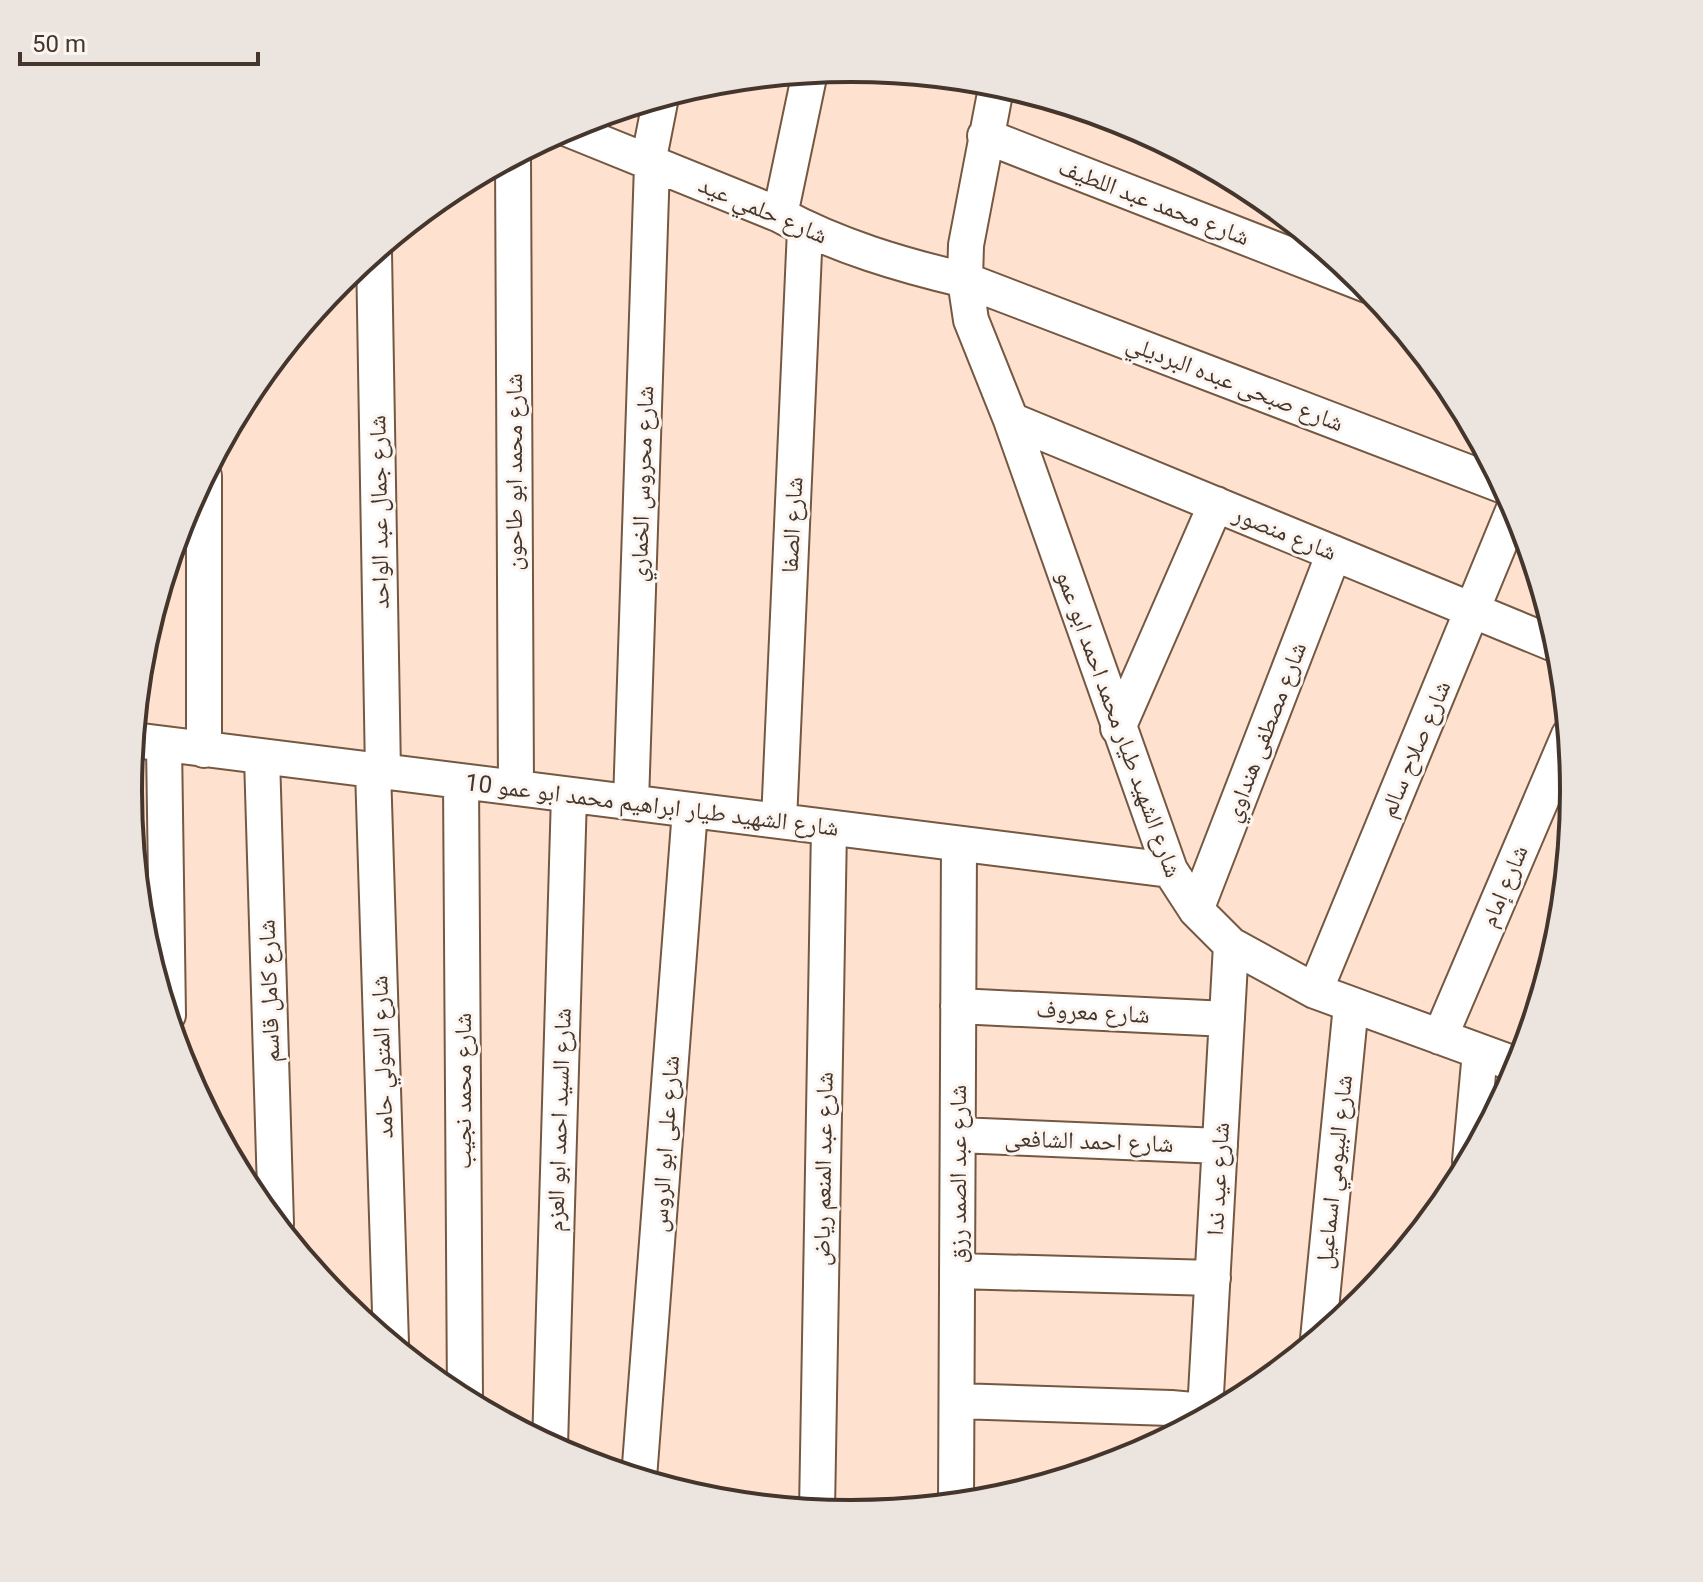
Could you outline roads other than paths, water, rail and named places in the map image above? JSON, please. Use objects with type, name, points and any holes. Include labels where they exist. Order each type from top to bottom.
[{"type":"street","name":"شارع الصفا","points":[[779,821],[792,222],[809,84]]},
{"type":"street","name":"شارع الشهيد طيار محمد احمد ابو عمو","points":[[994,97],[969,222],[965,280],[971,320],[1011,420],[1170,870],[1196,910],[1231,945],[1315,991],[1507,1062]]},
{"type":"street","name":"شارع محروس الخماري","points":[[631,802],[650,164],[659,109]]},
{"type":"street","name":"شارع حلمي عيد","points":[[582,135],[873,254],[965,280]]},
{"type":"street","name":"شارع محمد عبد اللطيف","points":[[985,136],[1334,272]]},
{"type":"street","name":"شارع محمد ابو طاحون","points":[[513,168],[516,788]]},
{"type":"street","name":"شارع جمال عبد الواحد","points":[[374,267],[378,771]]},
{"type":"street","name":"شارع صبحى عبده البرديلي","points":[[965,280],[1488,480]]},
{"type":"street","name":"شارع منصور","points":[[1011,420],[1544,640]]},
{"type":"street","points":[[204,503],[204,750]]},
{"type":"street","points":[[1118,728],[1216,504]]},
{"type":"street","name":"شارع صلاح سالم","points":[[1315,991],[1508,523]]},
{"type":"street","name":"شارع مصطفى هنداوي","points":[[1196,910],[1334,553]]},
{"type":"street","name":"شارع الشهيد طيار ابراهيم محمد ابو عمو 10","points":[[149,742],[1170,870]]},
{"type":"street","points":[[149,742],[164,964]]},
{"type":"street","name":"شارع كامل قاسم","points":[[262,757],[275,1204]]},
{"type":"street","name":"شارع إمام","points":[[1440,1037],[1559,758]]},
{"type":"street","name":"شارع المتولي حامد","points":[[378,771],[391,1329]]},
{"type":"street","name":"شارع محمد نجيب","points":[[461,781],[465,1385]]},
{"type":"street","name":"شارع السيد احمد ابو العزم","points":[[550,1433],[569,795]]},
{"type":"street","name":"شارع على ابو الروس","points":[[640,1467],[690,810]]},
{"type":"street","name":"شارع عبد المنعم رياض","points":[[817,1499],[829,828]]},
{"type":"street","name":"شارع عبد الصمد رزق","points":[[956,1492],[959,845]]},
{"type":"street","name":"شارع عيد ندا","points":[[1210,1402],[1213,1278],[1231,945]]},
{"type":"street","name":"شارع البيومي اسماعيل","points":[[1320,1323],[1351,1005]]},
{"type":"street","name":"شارع معروف","points":[[958,1006],[1227,1019]]},
{"type":"street","points":[[1473,1133],[1480,1052]]},
{"type":"street","name":"شارع احمد الشافعى","points":[[958,1135],[1220,1146]]},
{"type":"street","points":[[957,1271],[1213,1278]]},
{"type":"street","points":[[957,1401],[1170,1422]]}]
